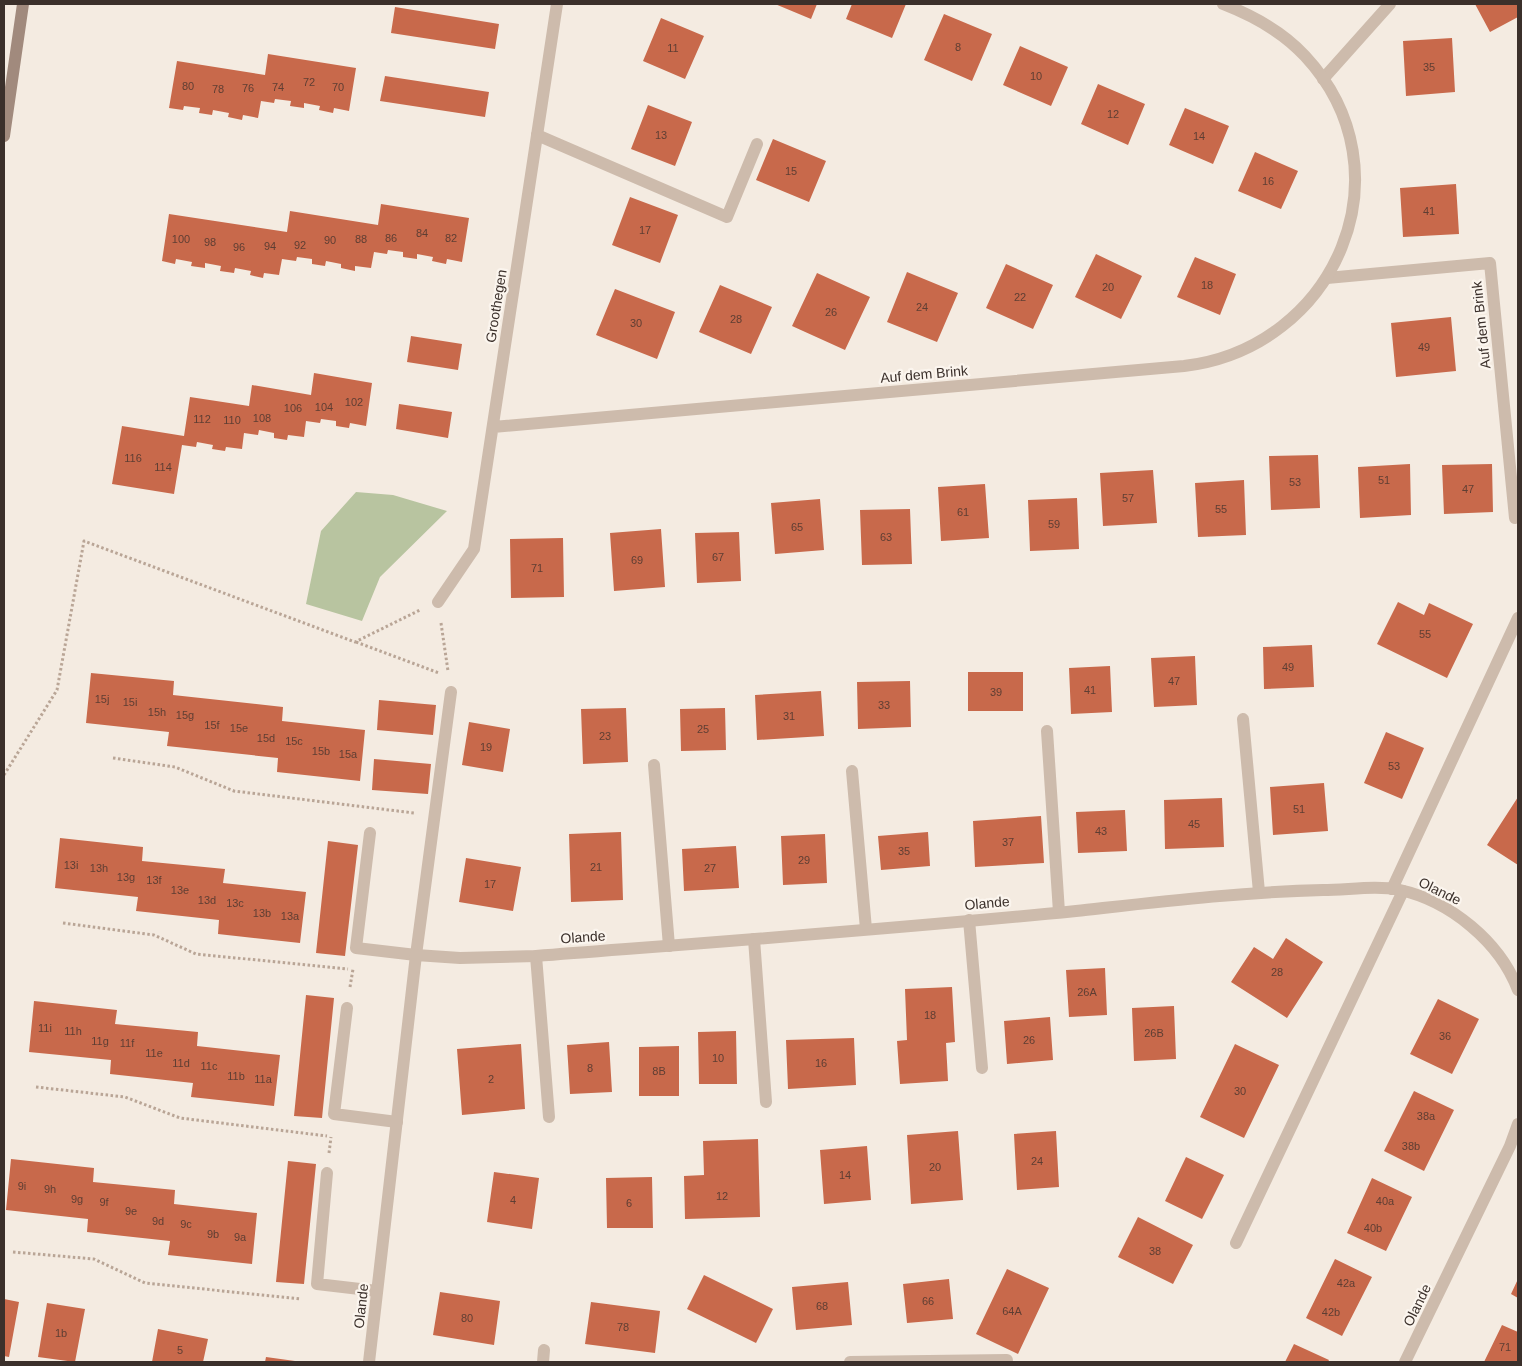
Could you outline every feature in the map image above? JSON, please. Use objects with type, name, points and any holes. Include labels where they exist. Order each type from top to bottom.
[{"type":"main road","points":[[4,136],[23,4]]},
{"type":"street","name":"Groothegen","points":[[438,602],[474,549],[557,4]]},
{"type":"street","name":"Auf dem Brink","points":[[493,427],[1201,364],[1233,356],[1276,333],[1301,311],[1327,278],[1338,257],[1349,226],[1354,176],[1346,128],[1334,97],[1306,56],[1281,34],[1253,17],[1223,4]]},
{"type":"street","points":[[1323,80],[1390,4]]},
{"type":"street","points":[[537,134],[727,217],[757,144]]},
{"type":"street","name":"Auf dem Brink","points":[[1327,278],[1490,263],[1515,518]]},
{"type":"street","points":[[1236,1243],[1398,890],[1518,618]]},
{"type":"street","name":"Olande","points":[[369,1362],[416,955],[451,692]]},
{"type":"street","points":[[1243,719],[1259,892]]},
{"type":"street","points":[[1047,731],[1059,912]]},
{"type":"street","points":[[654,765],[668,946]]},
{"type":"street","points":[[852,771],[866,929]]},
{"type":"street","points":[[370,833],[356,948],[416,955]]},
{"type":"street","name":"Olande","points":[[416,955],[460,958],[536,956],[969,920],[1259,892],[1398,890],[1420,896],[1451,912],[1475,928],[1501,959],[1518,990]]},
{"type":"street","points":[[969,920],[982,1068]]},
{"type":"street","points":[[754,939],[766,1102]]},
{"type":"street","points":[[536,956],[549,1117]]},
{"type":"street","points":[[347,1008],[334,1114],[397,1122]]},
{"type":"street","name":"Olande","points":[[1406,1362],[1506,1154],[1518,1124]]},
{"type":"street","points":[[327,1173],[317,1284],[377,1291]]},
{"type":"street","points":[[851,1362],[1007,1360]]},
{"type":"path","points":[[4,775],[57,690],[84,541],[355,642],[449,676],[438,602],[355,642]]},
{"type":"path","points":[[113,758],[175,767],[234,790],[434,815]]},
{"type":"path","points":[[63,923],[154,935],[196,954],[361,971]]},
{"type":"path","points":[[347,1008],[356,948]]},
{"type":"path","points":[[36,1087],[125,1097],[180,1118],[340,1138]]},
{"type":"path","points":[[327,1173],[334,1114]]},
{"type":"path","points":[[13,1252],[94,1259],[145,1283],[305,1300]]},
{"type":"green space","points":[[356,492],[393,495],[447,511],[380,577],[362,621],[306,604],[321,531]]},
{"type":"building","points":[[775,4],[817,4],[811,19]]},
{"type":"building","points":[[852,4],[906,4],[892,38],[846,19]]},
{"type":"building","points":[[1475,4],[1518,4],[1518,17],[1490,32]]},
{"type":"building","points":[[395,7],[499,24],[495,49],[391,33]]},
{"type":"building","points":[[944,14],[992,34],[972,81],[924,60]]},
{"type":"building","points":[[661,18],[704,36],[685,79],[643,61]]},
{"type":"building","points":[[1452,38],[1455,92],[1406,96],[1403,41]]},
{"type":"building","points":[[1020,46],[1068,67],[1051,106],[1003,85]]},
{"type":"building","points":[[268,54],[356,68],[349,111],[334,108],[333,113],[319,110],[320,106],[304,103],[304,108],[290,106],[291,101],[275,99],[274,103],[261,101],[258,118],[243,115],[242,120],[228,117],[229,113],[213,110],[212,115],[199,113],[200,108],[184,106],[183,110],[169,108],[177,61],[265,75]]},
{"type":"building","points":[[385,76],[489,92],[485,117],[380,101]]},
{"type":"building","points":[[1098,84],[1145,104],[1128,145],[1081,124]]},
{"type":"building","points":[[648,105],[692,122],[675,166],[631,149]]},
{"type":"building","points":[[1185,108],[1229,126],[1213,164],[1169,145]]},
{"type":"building","points":[[773,139],[826,161],[809,202],[756,180]]},
{"type":"building","points":[[1255,152],[1298,171],[1281,209],[1238,191]]},
{"type":"building","points":[[1456,184],[1459,234],[1403,237],[1400,188]]},
{"type":"building","points":[[630,197],[678,215],[660,263],[612,245]]},
{"type":"building","points":[[381,204],[469,218],[462,262],[447,259],[446,264],[432,261],[433,257],[417,254],[417,259],[403,257],[403,252],[388,250],[387,254],[374,252],[371,268],[355,266],[355,271],[341,268],[341,264],[326,261],[325,266],[312,264],[312,259],[297,257],[296,261],[282,259],[279,275],[264,273],[263,278],[250,275],[251,271],[235,268],[234,273],[220,271],[221,266],[205,263],[205,268],[191,266],[192,262],[176,259],[175,264],[162,261],[169,214],[287,232],[290,211],[378,225]]},
{"type":"building","points":[[1096,254],[1142,276],[1121,319],[1075,297]]},
{"type":"building","points":[[1195,257],[1236,274],[1220,315],[1177,297]]},
{"type":"building","points":[[1006,264],[1053,285],[1033,329],[986,308]]},
{"type":"building","points":[[907,272],[958,293],[937,342],[887,322]]},
{"type":"building","points":[[817,273],[870,297],[845,350],[792,326]]},
{"type":"building","points":[[720,285],[772,307],[751,354],[699,332]]},
{"type":"building","points":[[615,289],[675,312],[657,359],[596,335]]},
{"type":"building","points":[[1451,317],[1456,371],[1396,377],[1391,323]]},
{"type":"building","points":[[411,336],[462,344],[458,370],[407,362]]},
{"type":"building","points":[[314,373],[372,383],[366,426],[350,423],[349,428],[336,426],[336,421],[321,419],[320,423],[306,421],[304,437],[288,435],[287,440],[274,438],[274,433],[259,430],[258,435],[244,433],[242,449],[226,447],[225,451],[212,449],[213,445],[197,442],[196,447],[182,445],[174,494],[112,484],[122,426],[184,436],[190,397],[249,406],[252,385],[311,395]]},
{"type":"building","points":[[399,404],[452,412],[448,438],[396,429]]},
{"type":"building","points":[[1318,455],[1320,508],[1271,510],[1269,456]]},
{"type":"building","points":[[1410,464],[1411,515],[1360,518],[1358,467]]},
{"type":"building","points":[[1492,464],[1493,512],[1444,514],[1442,465]]},
{"type":"building","points":[[1153,470],[1157,523],[1103,526],[1100,473]]},
{"type":"building","points":[[1244,480],[1246,535],[1198,537],[1195,483]]},
{"type":"building","points":[[985,484],[989,538],[941,541],[938,487]]},
{"type":"building","points":[[1077,498],[1079,549],[1030,551],[1028,500]]},
{"type":"building","points":[[820,499],[824,550],[775,554],[771,503]]},
{"type":"building","points":[[910,509],[912,564],[862,565],[860,510]]},
{"type":"building","points":[[661,529],[665,587],[614,591],[610,533]]},
{"type":"building","points":[[739,532],[741,581],[697,583],[695,533]]},
{"type":"building","points":[[563,538],[564,597],[511,598],[510,539]]},
{"type":"building","points":[[1398,602],[1424,615],[1429,603],[1473,624],[1447,678],[1377,644]]},
{"type":"building","points":[[1312,645],[1314,687],[1264,689],[1263,647]]},
{"type":"building","points":[[1195,656],[1197,705],[1154,707],[1151,658]]},
{"type":"building","points":[[1110,666],[1112,712],[1071,714],[1069,668]]},
{"type":"building","points":[[968,672],[1023,672],[1023,711],[968,711]]},
{"type":"building","points":[[91,673],[174,681],[173,695],[283,707],[282,721],[365,730],[360,781],[277,772],[278,758],[167,746],[169,732],[86,723]]},
{"type":"building","points":[[910,681],[911,727],[858,729],[857,682]]},
{"type":"building","points":[[821,691],[824,736],[757,740],[755,695]]},
{"type":"building","points":[[379,700],[436,705],[433,735],[377,730]]},
{"type":"building","points":[[626,708],[628,762],[583,764],[581,709]]},
{"type":"building","points":[[725,708],[726,750],[681,751],[680,709]]},
{"type":"building","points":[[469,722],[510,729],[503,772],[462,765]]},
{"type":"building","points":[[1386,732],[1424,748],[1402,799],[1364,783]]},
{"type":"building","points":[[374,759],[431,764],[428,794],[372,790]]},
{"type":"building","points":[[1324,783],[1328,831],[1273,835],[1270,787]]},
{"type":"building","points":[[1518,797],[1518,865],[1487,845]]},
{"type":"building","points":[[1222,798],[1224,847],[1165,849],[1164,800]]},
{"type":"building","points":[[1125,810],[1127,851],[1078,853],[1076,812]]},
{"type":"building","points":[[1041,816],[1044,863],[975,867],[973,821]]},
{"type":"building","points":[[621,832],[623,900],[571,902],[569,834]]},
{"type":"building","points":[[928,832],[930,866],[881,870],[878,836]]},
{"type":"building","points":[[825,834],[827,883],[783,885],[781,836]]},
{"type":"building","points":[[60,838],[143,847],[142,861],[225,869],[223,883],[306,892],[300,943],[218,934],[219,920],[136,911],[138,897],[55,888]]},
{"type":"building","points":[[328,841],[358,845],[345,956],[316,953]]},
{"type":"building","points":[[736,846],[739,888],[684,891],[682,849]]},
{"type":"building","points":[[466,858],[521,867],[513,911],[459,902]]},
{"type":"building","points":[[1286,938],[1323,962],[1287,1018],[1231,982],[1254,947],[1273,959]]},
{"type":"building","points":[[1105,968],[1107,1015],[1069,1017],[1066,970]]},
{"type":"building","points":[[952,987],[955,1042],[946,1043],[948,1081],[900,1084],[897,1041],[907,1040],[905,989]]},
{"type":"building","points":[[306,995],[334,998],[322,1118],[294,1116]]},
{"type":"building","points":[[1438,999],[1479,1019],[1452,1074],[1410,1054]]},
{"type":"building","points":[[34,1001],[117,1010],[115,1024],[198,1032],[197,1046],[280,1055],[274,1106],[191,1097],[193,1083],[110,1074],[111,1060],[29,1052]]},
{"type":"building","points":[[1174,1006],[1176,1059],[1134,1061],[1132,1008]]},
{"type":"building","points":[[1050,1017],[1053,1060],[1007,1064],[1004,1021]]},
{"type":"building","points":[[736,1031],[737,1084],[699,1084],[698,1032]]},
{"type":"building","points":[[854,1038],[856,1085],[788,1089],[786,1040]]},
{"type":"building","points":[[609,1042],[612,1092],[570,1094],[567,1045]]},
{"type":"building","points":[[521,1044],[525,1109],[462,1115],[457,1049]]},
{"type":"building","points":[[1235,1044],[1279,1065],[1244,1138],[1200,1117]]},
{"type":"building","points":[[679,1046],[679,1096],[639,1096],[639,1047]]},
{"type":"building","points":[[1414,1091],[1454,1110],[1424,1171],[1384,1151]]},
{"type":"building","points":[[958,1131],[963,1200],[911,1204],[907,1135]]},
{"type":"building","points":[[1056,1131],[1059,1187],[1017,1190],[1014,1134]]},
{"type":"building","points":[[758,1139],[760,1217],[685,1219],[684,1176],[704,1175],[703,1141]]},
{"type":"building","points":[[867,1146],[871,1200],[824,1204],[820,1150]]},
{"type":"building","points":[[1186,1157],[1224,1175],[1202,1219],[1165,1201]]},
{"type":"building","points":[[11,1159],[94,1168],[93,1182],[175,1190],[174,1204],[257,1213],[252,1264],[168,1255],[170,1241],[87,1232],[88,1219],[6,1210]]},
{"type":"building","points":[[288,1161],[316,1164],[304,1284],[276,1282]]},
{"type":"building","points":[[494,1172],[539,1178],[532,1229],[487,1222]]},
{"type":"building","points":[[652,1177],[653,1228],[607,1228],[606,1178]]},
{"type":"building","points":[[1372,1178],[1412,1197],[1386,1251],[1347,1233]]},
{"type":"building","points":[[1138,1217],[1193,1245],[1173,1284],[1118,1257]]},
{"type":"building","points":[[1335,1259],[1372,1277],[1342,1336],[1306,1318]]},
{"type":"building","points":[[1007,1269],[1049,1288],[1018,1354],[976,1334]]},
{"type":"building","points":[[704,1275],[773,1309],[756,1343],[687,1309]]},
{"type":"building","points":[[949,1279],[953,1319],[907,1323],[903,1284]]},
{"type":"building","points":[[1518,1279],[1518,1298],[1511,1294]]},
{"type":"building","points":[[848,1282],[852,1325],[796,1330],[792,1287]]},
{"type":"building","points":[[440,1292],[500,1301],[494,1345],[433,1335]]},
{"type":"building","points":[[4,1299],[19,1302],[9,1357],[4,1356]]},
{"type":"building","points":[[591,1302],[660,1311],[655,1353],[585,1344]]},
{"type":"building","points":[[47,1303],[85,1309],[75,1362],[38,1357]]},
{"type":"building","points":[[1502,1325],[1518,1332],[1518,1362],[1484,1362]]},
{"type":"building","points":[[158,1329],[208,1339],[203,1362],[152,1362]]},
{"type":"building","points":[[1294,1344],[1329,1360],[1328,1362],[1285,1362]]},
{"type":"building","points":[[266,1357],[295,1361],[295,1362],[265,1362]]}]
